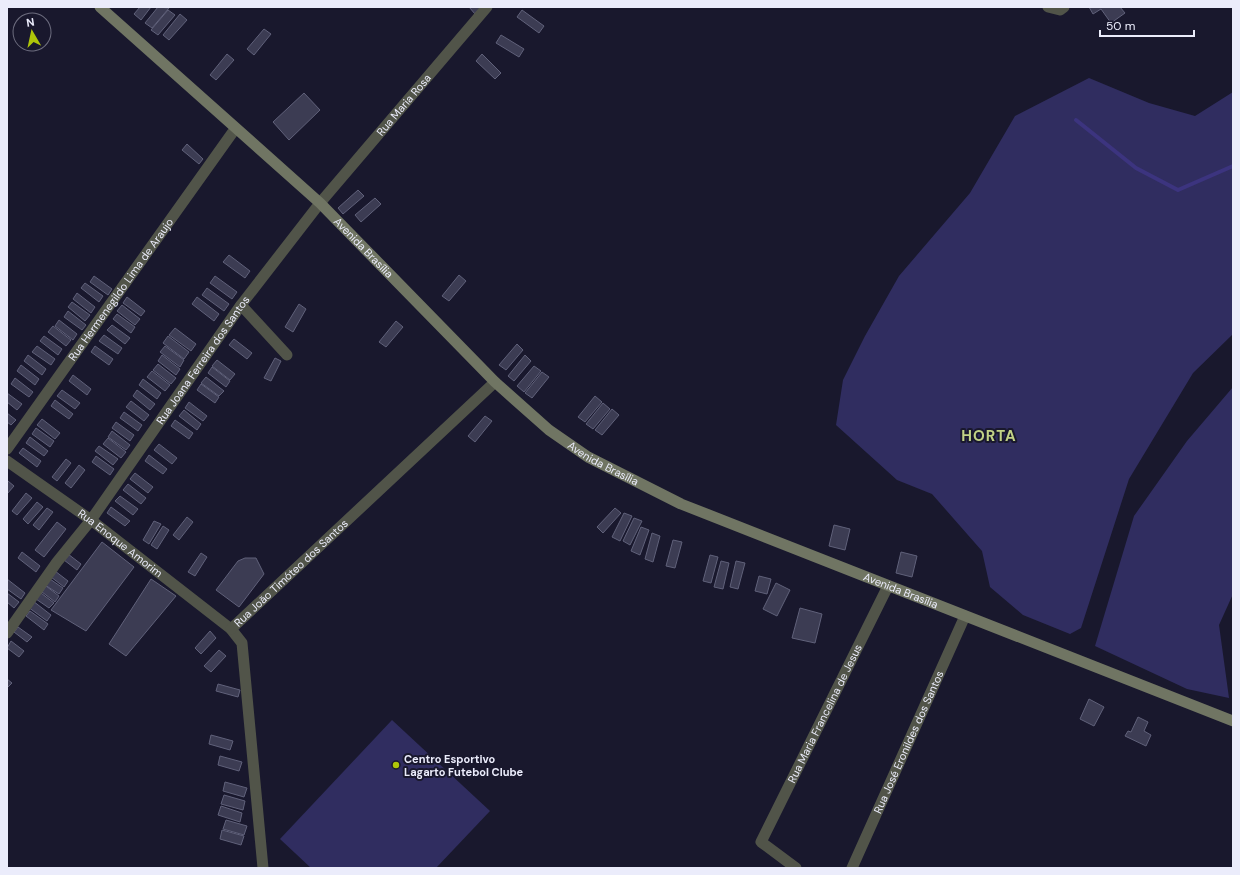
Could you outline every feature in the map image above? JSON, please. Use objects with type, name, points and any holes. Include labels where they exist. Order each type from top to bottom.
[{"type":"main road","name":"Avenida Brasília","points":[[100,7],[235,129],[320,203],[495,382],[549,430],[588,457],[681,504],[1233,721]]},
{"type":"street","name":"Rua Maria Rosa","points":[[320,203],[487,7]]},
{"type":"street","points":[[1048,7],[1062,8]]},
{"type":"street","name":"Rua Hermenegildo Lima de Araujo","points":[[7,449],[235,129]]},
{"type":"street","name":"Rua Joana Ferreira dos Santos","points":[[7,633],[57,562],[91,520],[241,305],[320,203]]},
{"type":"street","points":[[241,305],[287,355]]},
{"type":"street","name":"Rua João Timóteo dos Santos","points":[[262,868],[245,663],[242,643],[231,628],[495,382]]},
{"type":"street","name":"Rua Enoque Amorim","points":[[7,461],[91,520],[231,628]]},
{"type":"street","name":"Rua Maria Francelina de Jesus","points":[[796,868],[761,842],[888,586]]},
{"type":"street","name":"Rua José Eronildes dos Santos","points":[[852,868],[965,616]]},
{"type":"shaded area","points":[[1089,78],[1149,103],[1195,116],[1233,92],[1233,334],[1193,373],[1129,479],[1081,628],[1070,634],[1023,615],[990,587],[982,551],[932,494],[897,480],[836,425],[843,380],[865,336],[899,276],[970,193],[1015,116]]},
{"type":"shaded area","points":[[1233,387],[1233,594],[1219,625],[1229,698],[1187,689],[1095,646],[1134,516],[1187,441]]},
{"type":"shaded area","name":"Centro Esportivo Lagarto Futebol Clube","points":[[392,720],[490,811],[436,868],[311,868],[280,839]]},
{"type":"building","points":[[140,7],[151,7],[141,20],[134,14]]},
{"type":"building","points":[[158,7],[169,8],[152,28],[145,23]]},
{"type":"building","points":[[469,7],[481,7],[475,14]]},
{"type":"building","points":[[1089,7],[1120,7],[1125,13],[1111,23],[1101,9],[1093,14]]},
{"type":"building","points":[[168,10],[175,15],[158,35],[151,30]]},
{"type":"building","points":[[522,10],[544,26],[539,33],[517,17]]},
{"type":"building","points":[[180,14],[187,20],[169,40],[163,35]]},
{"type":"building","points":[[264,29],[271,34],[254,55],[247,49]]},
{"type":"building","points":[[501,35],[524,49],[519,57],[496,43]]},
{"type":"building","points":[[227,54],[234,60],[216,80],[210,75]]},
{"type":"building","points":[[482,54],[501,73],[495,79],[476,61]]},
{"type":"building","points":[[304,93],[320,110],[289,140],[273,122]]},
{"type":"building","points":[[187,144],[203,159],[199,164],[182,150]]},
{"type":"building","points":[[358,190],[364,196],[343,214],[338,208]]},
{"type":"building","points":[[375,198],[381,204],[361,222],[355,215]]},
{"type":"building","points":[[229,255],[250,271],[245,278],[223,262]]},
{"type":"building","points":[[459,275],[466,281],[449,301],[442,296]]},
{"type":"building","points":[[94,276],[112,289],[108,295],[90,282]]},
{"type":"building","points":[[215,276],[237,292],[232,299],[210,283]]},
{"type":"building","points":[[85,283],[103,296],[99,302],[81,288]]},
{"type":"building","points":[[207,288],[229,304],[224,311],[202,295]]},
{"type":"building","points":[[77,293],[95,307],[91,313],[73,299]]},
{"type":"building","points":[[127,297],[145,311],[141,316],[123,303]]},
{"type":"building","points":[[197,297],[219,314],[214,321],[192,304]]},
{"type":"building","points":[[72,302],[90,315],[85,321],[68,307]]},
{"type":"building","points":[[299,304],[306,309],[293,332],[285,327]]},
{"type":"building","points":[[122,305],[140,319],[135,325],[117,311]]},
{"type":"building","points":[[68,311],[86,325],[82,330],[64,317]]},
{"type":"building","points":[[117,314],[135,327],[131,333],[113,319]]},
{"type":"building","points":[[59,320],[77,334],[73,340],[55,326]]},
{"type":"building","points":[[396,321],[403,327],[386,347],[379,342]]},
{"type":"building","points":[[112,325],[130,338],[125,344],[107,330]]},
{"type":"building","points":[[53,326],[71,340],[66,346],[48,332]]},
{"type":"building","points":[[175,328],[196,344],[191,351],[169,335]]},
{"type":"building","points":[[104,335],[122,348],[118,354],[99,341]]},
{"type":"building","points":[[44,336],[62,349],[58,355],[40,341]]},
{"type":"building","points":[[168,336],[189,352],[184,359],[163,343]]},
{"type":"building","points":[[234,339],[252,353],[247,359],[229,345]]},
{"type":"building","points":[[517,344],[523,350],[506,370],[499,365]]},
{"type":"building","points":[[37,346],[55,359],[51,365],[32,352]]},
{"type":"building","points":[[95,346],[113,359],[109,365],[91,352]]},
{"type":"building","points":[[165,346],[184,360],[180,367],[160,352]]},
{"type":"building","points":[[28,355],[46,369],[42,375],[24,361]]},
{"type":"building","points":[[162,355],[180,369],[176,375],[158,361]]},
{"type":"building","points":[[525,355],[531,361],[514,381],[508,376]]},
{"type":"building","points":[[275,358],[281,361],[271,381],[264,378]]},
{"type":"building","points":[[217,360],[235,374],[230,380],[212,366]]},
{"type":"building","points":[[158,364],[176,378],[171,384],[153,370]]},
{"type":"building","points":[[21,365],[39,379],[35,385],[17,371]]},
{"type":"building","points":[[534,366],[541,371],[524,392],[517,386]]},
{"type":"building","points":[[212,367],[230,381],[226,387],[208,373]]},
{"type":"building","points":[[152,371],[170,385],[165,391],[147,377]]},
{"type":"building","points":[[542,372],[549,377],[532,398],[525,393]]},
{"type":"building","points":[[73,375],[91,389],[87,395],[69,381]]},
{"type":"building","points":[[206,377],[224,391],[219,396],[201,383]]},
{"type":"building","points":[[15,378],[33,392],[29,397],[11,384]]},
{"type":"building","points":[[143,379],[161,393],[157,399],[139,385]]},
{"type":"building","points":[[201,384],[219,397],[215,403],[197,390]]},
{"type":"building","points":[[62,390],[80,403],[75,409],[57,396]]},
{"type":"building","points":[[137,390],[155,404],[150,410],[133,396]]},
{"type":"building","points":[[7,393],[22,404],[17,410],[7,402]]},
{"type":"building","points":[[595,396],[602,402],[585,422],[578,417]]},
{"type":"building","points":[[55,400],[73,414],[69,419],[51,406]]},
{"type":"building","points":[[131,401],[149,415],[144,421],[126,407]]},
{"type":"building","points":[[189,402],[207,416],[203,421],[185,408]]},
{"type":"building","points":[[603,403],[610,409],[593,429],[586,424]]},
{"type":"building","points":[[612,409],[619,415],[602,435],[595,430]]},
{"type":"building","points":[[184,410],[201,424],[197,430],[179,416]]},
{"type":"building","points":[[124,412],[142,425],[138,431],[120,418]]},
{"type":"building","points":[[7,413],[16,420],[11,425],[7,422]]},
{"type":"building","points":[[485,416],[492,421],[475,442],[468,436]]},
{"type":"building","points":[[42,419],[60,433],[55,439],[37,425]]},
{"type":"building","points":[[175,420],[193,433],[189,439],[171,426]]},
{"type":"building","points":[[116,422],[134,435],[130,441],[112,428]]},
{"type":"building","points":[[36,428],[54,441],[50,447],[32,434]]},
{"type":"building","points":[[112,431],[130,445],[126,450],[108,437]]},
{"type":"building","points":[[30,437],[48,451],[44,456],[26,443]]},
{"type":"building","points":[[108,438],[126,452],[121,458],[103,444]]},
{"type":"building","points":[[159,444],[177,458],[172,464],[154,450]]},
{"type":"building","points":[[99,446],[118,459],[113,465],[95,451]]},
{"type":"building","points":[[23,448],[41,461],[37,467],[19,453]]},
{"type":"building","points":[[149,455],[167,469],[163,474],[145,461]]},
{"type":"building","points":[[96,456],[114,469],[110,475],[92,462]]},
{"type":"building","points":[[66,459],[71,463],[57,481],[52,477]]},
{"type":"building","points":[[79,465],[85,470],[71,488],[65,483]]},
{"type":"building","points":[[135,473],[153,487],[148,493],[130,479]]},
{"type":"building","points":[[8,481],[14,486],[7,494],[7,483]]},
{"type":"building","points":[[128,484],[146,498],[141,504],[123,490]]},
{"type":"building","points":[[26,493],[32,498],[17,515],[12,511]]},
{"type":"building","points":[[120,496],[138,509],[133,515],[115,501]]},
{"type":"building","points":[[37,502],[43,507],[28,524],[23,519]]},
{"type":"building","points":[[111,507],[130,521],[125,526],[107,513]]},
{"type":"building","points":[[47,508],[53,512],[39,530],[33,525]]},
{"type":"building","points":[[615,508],[621,513],[603,533],[597,527]]},
{"type":"building","points":[[624,513],[632,516],[620,541],[612,537]]},
{"type":"building","points":[[187,517],[193,522],[179,540],[173,535]]},
{"type":"building","points":[[634,518],[642,521],[630,545],[623,541]]},
{"type":"building","points":[[154,521],[161,524],[149,544],[143,540]]},
{"type":"building","points":[[57,522],[66,529],[44,557],[35,550]]},
{"type":"building","points":[[834,525],[850,529],[845,550],[829,546]]},
{"type":"building","points":[[163,526],[169,530],[157,549],[151,545]]},
{"type":"building","points":[[641,527],[649,530],[640,555],[631,551]]},
{"type":"building","points":[[652,533],[660,536],[653,562],[645,559]]},
{"type":"building","points":[[673,540],[682,542],[675,568],[666,566]]},
{"type":"building","points":[[102,542],[134,567],[86,631],[51,610]]},
{"type":"building","points":[[22,552],[40,566],[36,572],[18,558]]},
{"type":"building","points":[[901,552],[917,556],[912,577],[896,573]]},
{"type":"building","points":[[201,553],[207,557],[195,576],[188,572]]},
{"type":"building","points":[[68,554],[81,564],[77,570],[64,560]]},
{"type":"building","points":[[710,555],[718,557],[711,583],[703,581]]},
{"type":"building","points":[[245,558],[256,558],[264,574],[239,607],[216,590],[238,561]]},
{"type":"building","points":[[721,561],[729,563],[723,589],[714,587]]},
{"type":"building","points":[[736,561],[745,563],[738,589],[730,587]]},
{"type":"building","points":[[55,571],[68,581],[64,587],[51,577]]},
{"type":"building","points":[[759,576],[771,579],[767,594],[755,591]]},
{"type":"building","points":[[7,579],[25,593],[21,599],[7,589]]},
{"type":"building","points":[[50,579],[63,588],[59,594],[45,585]]},
{"type":"building","points":[[151,579],[176,596],[126,656],[109,644]]},
{"type":"building","points":[[776,583],[790,590],[777,616],[763,609]]},
{"type":"building","points":[[46,586],[59,596],[55,602],[42,592]]},
{"type":"building","points":[[7,593],[19,602],[14,608],[7,602]]},
{"type":"building","points":[[41,593],[54,603],[49,608],[36,599]]},
{"type":"building","points":[[33,601],[51,615],[47,621],[28,607]]},
{"type":"building","points":[[800,608],[822,614],[815,643],[792,638]]},
{"type":"building","points":[[30,611],[48,624],[44,630],[26,616]]},
{"type":"building","points":[[18,627],[32,637],[27,642],[14,632]]},
{"type":"building","points":[[210,631],[216,638],[201,654],[195,648]]},
{"type":"building","points":[[11,641],[24,651],[19,657],[7,648]]},
{"type":"building","points":[[219,650],[226,656],[211,672],[204,666]]},
{"type":"building","points":[[7,679],[12,683],[7,688]]},
{"type":"building","points":[[218,684],[240,690],[238,697],[216,691]]},
{"type":"building","points":[[1089,699],[1104,707],[1094,726],[1080,719]]},
{"type":"building","points":[[1138,717],[1148,722],[1144,731],[1151,735],[1146,746],[1125,736],[1128,731],[1131,732]]},
{"type":"building","points":[[211,735],[233,741],[230,750],[209,744]]},
{"type":"building","points":[[220,756],[242,762],[239,771],[218,765]]},
{"type":"building","points":[[225,782],[247,788],[244,797],[223,791]]},
{"type":"building","points":[[224,795],[245,801],[243,810],[221,804]]},
{"type":"building","points":[[221,806],[242,813],[240,822],[218,815]]},
{"type":"building","points":[[226,820],[247,826],[244,835],[223,829]]},
{"type":"building","points":[[222,830],[244,836],[241,845],[220,839]]},
{"type":"waterway","points":[[1076,120],[1136,168],[1178,190],[1233,166]]},
{"type":"place","name":"Centro Esportivo Lagarto Futebol Clube","points":[[396,765]]},
{"type":"district","name":"HORTA","points":[[989,436]]}]
